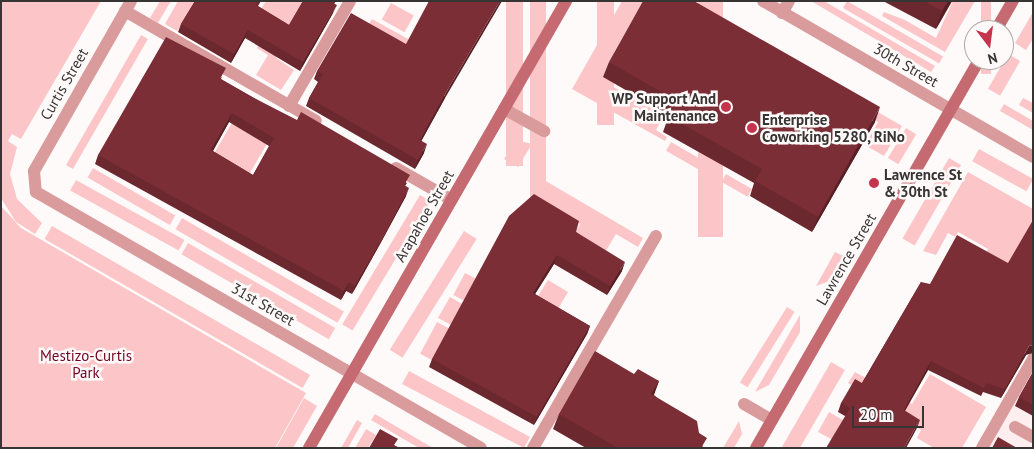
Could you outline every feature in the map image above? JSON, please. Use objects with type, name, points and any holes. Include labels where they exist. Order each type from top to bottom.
[{"type":"street","points":[[290,106],[350,1]]},
{"type":"street","name":"Arapahoe Street","points":[[309,448],[566,1]]},
{"type":"street","name":"30th Street","points":[[763,1],[1033,157]]},
{"type":"street","points":[[782,13],[789,1]]},
{"type":"street","points":[[1002,20],[1013,1]]},
{"type":"street","points":[[128,6],[331,130]]},
{"type":"street","name":"Curtis Street","points":[[33,185],[34,170],[128,6]]},
{"type":"street","name":"Lawrence Street","points":[[756,448],[973,70]]},
{"type":"street","points":[[504,109],[544,131]]},
{"type":"street","points":[[381,159],[452,200]]},
{"type":"street","name":"31st Street","points":[[33,185],[41,197],[481,448]]},
{"type":"street","points":[[533,448],[656,236]]},
{"type":"street","points":[[982,448],[1033,359]]},
{"type":"street","points":[[744,404],[772,420]]},
{"type":"street","points":[[1014,427],[1033,437]]},
{"type":"shaded area","points":[[1033,369],[1033,448],[988,448]]},
{"type":"green space","points":[[1,1],[101,1],[21,139],[12,134],[8,141],[17,147],[10,174],[17,199],[42,223],[35,234],[16,222],[1,198]]},
{"type":"green space","points":[[160,1],[171,1],[158,23],[150,18]]},
{"type":"green space","points":[[178,1],[198,1],[177,31],[165,24]]},
{"type":"green space","points":[[266,1],[303,1],[287,29],[259,12]]},
{"type":"green space","points":[[506,1],[523,1],[523,166],[506,166]]},
{"type":"green space","points":[[530,1],[546,1],[546,203],[530,203]]},
{"type":"green space","points":[[597,1],[614,1],[614,125],[597,125]]},
{"type":"green space","points":[[622,1],[643,1],[599,79],[664,115],[656,130],[667,137],[665,141],[572,89]]},
{"type":"green space","points":[[698,1],[723,1],[723,237],[698,237]]},
{"type":"green space","points":[[811,1],[824,1],[935,66],[931,72]]},
{"type":"green space","points":[[847,1],[943,56],[939,63],[843,8]]},
{"type":"green space","points":[[953,1],[975,1],[945,52],[882,16],[884,12],[905,20],[936,38]]},
{"type":"green space","points":[[981,1],[991,1],[991,20],[981,20]]},
{"type":"green space","points":[[391,3],[414,16],[405,32],[382,20]]},
{"type":"green space","points":[[1033,12],[1033,39],[1026,50],[1015,43]]},
{"type":"green space","points":[[372,19],[413,42],[407,53],[366,30]]},
{"type":"green space","points":[[271,26],[289,37],[276,58],[294,70],[281,90],[256,75],[268,55],[257,48]]},
{"type":"green space","points":[[141,35],[148,39],[73,169],[66,165]]},
{"type":"green space","points":[[747,36],[902,126],[884,156],[865,145],[878,122],[742,43]]},
{"type":"green space","points":[[1014,57],[1020,61],[1000,96],[988,89],[999,70],[1014,70]]},
{"type":"green space","points":[[981,70],[991,70],[991,74],[981,74]]},
{"type":"green space","points":[[247,97],[282,118],[247,178],[198,181]]},
{"type":"green space","points":[[1023,98],[1033,103],[1033,113],[1019,105]]},
{"type":"green space","points":[[1004,104],[1033,121],[1033,130],[1000,111]]},
{"type":"green space","points":[[906,128],[916,134],[898,164],[888,158]]},
{"type":"green space","points":[[516,140],[532,144],[518,167],[504,159]]},
{"type":"green space","points":[[671,142],[718,169],[713,178],[666,151]]},
{"type":"green space","points":[[979,149],[1033,179],[1026,191],[972,161]]},
{"type":"green space","points":[[949,158],[961,165],[915,246],[902,239]]},
{"type":"green space","points":[[93,168],[175,216],[170,225],[88,178]]},
{"type":"green space","points":[[968,172],[1033,209],[1033,222],[1007,271],[984,258],[988,249],[958,232],[955,237],[948,233],[936,255],[923,251]]},
{"type":"green space","points":[[726,174],[752,189],[747,197],[722,182]]},
{"type":"green space","points":[[76,180],[184,240],[179,251],[70,190]]},
{"type":"green space","points":[[544,180],[643,238],[638,247],[616,234],[601,259],[575,233],[580,224],[534,196]]},
{"type":"green space","points":[[420,195],[430,201],[353,331],[342,324]]},
{"type":"green space","name":"Mestizo-Curtis Park","points":[[1,206],[21,228],[306,393],[275,448],[1,448]]},
{"type":"green space","points":[[182,218],[344,311],[337,323],[176,229]]},
{"type":"green space","points":[[52,226],[310,375],[303,388],[44,239]]},
{"type":"green space","points":[[464,231],[477,239],[403,358],[390,350]]},
{"type":"green space","points":[[188,243],[335,328],[329,339],[182,254]]},
{"type":"green space","points":[[835,252],[845,257],[832,280],[816,286]]},
{"type":"green space","points":[[465,273],[478,280],[467,302],[453,295]]},
{"type":"green space","points":[[548,280],[568,292],[555,314],[527,290],[538,296]]},
{"type":"green space","points":[[450,297],[464,305],[452,326],[438,318]]},
{"type":"green space","points":[[787,307],[795,312],[747,387],[740,382]]},
{"type":"green space","points":[[800,315],[800,332],[769,385],[755,392]]},
{"type":"green space","points":[[437,322],[450,329],[433,361],[420,354]]},
{"type":"green space","points":[[831,362],[845,370],[800,448],[782,448]]},
{"type":"green space","points":[[409,371],[530,437],[524,448],[402,384]]},
{"type":"green space","points":[[855,372],[912,404],[930,374],[986,407],[962,448],[934,448],[917,438],[921,430],[848,383]]},
{"type":"green space","points":[[304,398],[317,406],[293,448],[276,448]]},
{"type":"green space","points":[[829,412],[869,435],[840,444],[818,432]]},
{"type":"green space","points":[[375,414],[433,448],[419,448],[371,420]]},
{"type":"green space","points":[[357,420],[362,423],[348,448],[341,448]]},
{"type":"green space","points":[[739,421],[742,434],[734,448],[723,448]]},
{"type":"green space","points":[[366,429],[376,435],[368,448],[355,448]]},
{"type":"building","points":[[195,1],[259,1],[256,5],[289,25],[303,1],[334,1],[333,3],[337,5],[303,62],[248,30],[234,54],[181,24]]},
{"type":"building","points":[[429,1],[500,1],[420,140],[427,144],[418,160],[309,98],[323,74],[317,71],[351,13],[406,44]]},
{"type":"building","points":[[643,1],[694,1],[880,107],[818,217],[755,181],[762,169],[668,116],[677,101],[609,62]]},
{"type":"building","points":[[924,1],[948,1],[942,11]]},
{"type":"building","points":[[166,37],[226,68],[220,79],[297,120],[301,112],[410,175],[404,185],[409,188],[355,286],[349,282],[344,291],[98,155]],"holes":[[[232,113],[274,138],[253,175],[211,150]]]},
{"type":"building","points":[[534,194],[579,221],[576,232],[625,262],[610,286],[557,255],[533,293],[590,326],[537,417],[432,359],[509,216]]},
{"type":"building","points":[[1033,220],[1033,345],[1029,346],[1005,389],[986,383],[984,388],[931,361],[904,410],[920,420],[904,448],[826,448],[850,408],[841,403],[855,379],[862,383],[921,282],[930,284],[957,235],[1008,263]]},
{"type":"building","points":[[595,351],[634,374],[638,369],[659,381],[651,394],[697,421],[699,433],[707,438],[701,448],[618,448],[559,414]]},
{"type":"building","points":[[1033,372],[1033,405],[1019,397]]},
{"type":"building","points":[[380,429],[398,439],[394,445],[400,448],[369,448]]},
{"type":"building","points":[[998,437],[1017,448],[992,448]]},
{"type":"place","name":"WP Support And Maintenance","points":[[726,107]]},
{"type":"place","name":"Enterprise Coworking 5280, RiNo","points":[[752,128]]},
{"type":"place","name":"Lawrence St & 30th St","points":[[874,183]]}]
